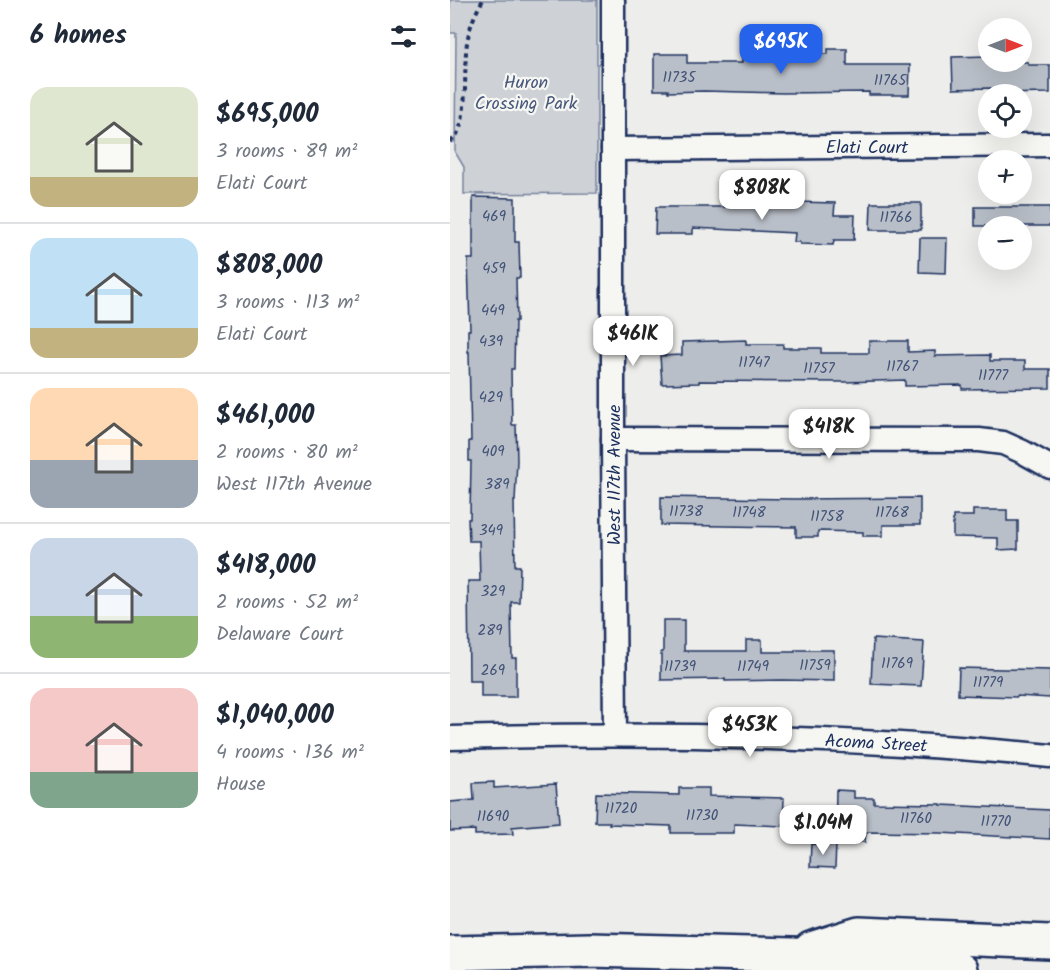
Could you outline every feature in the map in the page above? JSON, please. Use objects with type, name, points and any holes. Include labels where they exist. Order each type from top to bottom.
[{"type":"highway","points":[[792,955],[859,934],[1050,942]]},
{"type":"highway","points":[[450,953],[589,950],[792,955],[887,960],[960,970]]},
{"type":"street","name":"West 117th Avenue","points":[[613,0],[615,735]]},
{"type":"street","name":"Elati Court","points":[[613,149],[1050,146]]},
{"type":"street","points":[[613,439],[979,440],[1003,443],[1050,467]]},
{"type":"street","name":"Acoma Street","points":[[450,738],[615,735],[819,740],[947,747],[1050,756]]},
{"type":"path","points":[[450,142],[456,136],[462,121],[466,51],[470,28],[483,0]]},
{"type":"green space","name":"Huron Crossing Park","points":[[450,0],[597,0],[597,193],[464,194],[464,167],[455,152],[456,33],[450,33]]},
{"type":"building","points":[[828,49],[847,49],[847,65],[910,65],[909,95],[869,95],[869,92],[668,92],[668,90],[654,90],[654,54],[687,54],[687,63],[742,63],[742,54],[796,56],[796,53],[828,54]]},
{"type":"building","points":[[978,56],[978,72],[1032,72],[1032,65],[1050,65],[1050,93],[1032,93],[1032,84],[978,84],[978,88],[953,89],[952,57]]},
{"type":"building","points":[[473,197],[515,198],[515,242],[519,242],[520,278],[516,278],[517,321],[515,321],[514,369],[511,369],[512,425],[516,425],[517,460],[514,501],[515,566],[520,566],[519,602],[511,602],[512,658],[516,658],[516,697],[481,697],[481,681],[469,681],[468,581],[480,581],[479,541],[469,541],[468,519],[470,519],[471,461],[469,461],[469,441],[471,441],[468,259],[473,259]]},
{"type":"building","points":[[725,202],[796,205],[796,202],[835,203],[834,215],[855,215],[854,240],[834,240],[833,245],[800,244],[800,242],[794,242],[795,233],[693,228],[693,234],[655,234],[656,207],[725,207]]},
{"type":"building","points":[[871,203],[921,203],[921,230],[870,230]]},
{"type":"building","points":[[975,207],[1050,207],[1050,226],[1032,226],[1032,216],[978,216],[978,226],[975,226]]},
{"type":"building","points":[[920,238],[947,238],[946,273],[919,272]]},
{"type":"building","points":[[746,340],[746,344],[783,344],[783,348],[821,348],[821,353],[869,353],[869,341],[908,341],[908,352],[935,351],[935,356],[990,355],[990,361],[1025,361],[1025,369],[1050,369],[1050,388],[962,389],[962,385],[905,386],[905,380],[699,381],[699,383],[662,384],[660,356],[682,355],[682,342]]},
{"type":"building","points":[[661,497],[920,498],[920,525],[883,525],[883,536],[863,536],[863,532],[818,531],[818,537],[796,537],[796,527],[661,525]]},
{"type":"building","points":[[973,510],[1007,510],[1007,521],[1018,521],[1018,549],[998,550],[998,538],[953,537],[953,516],[973,516]]},
{"type":"building","points":[[663,620],[684,620],[684,651],[746,651],[746,640],[762,640],[762,652],[834,650],[834,681],[661,680]]},
{"type":"building","points":[[873,639],[924,642],[921,686],[871,684]]},
{"type":"building","points":[[959,668],[1050,670],[1050,698],[958,695]]},
{"type":"building","points":[[494,782],[494,788],[556,784],[559,823],[512,827],[513,834],[475,835],[475,830],[450,831],[450,802],[474,800],[473,783]]},
{"type":"building","points":[[679,788],[709,788],[709,796],[784,798],[783,826],[734,824],[734,833],[671,833],[671,826],[595,822],[596,793],[679,795]]},
{"type":"building","points":[[836,790],[854,791],[854,798],[874,798],[874,803],[1050,810],[1050,839],[940,833],[866,832],[865,842],[835,841]]},
{"type":"building","points":[[811,844],[836,845],[835,868],[810,867]]}]
